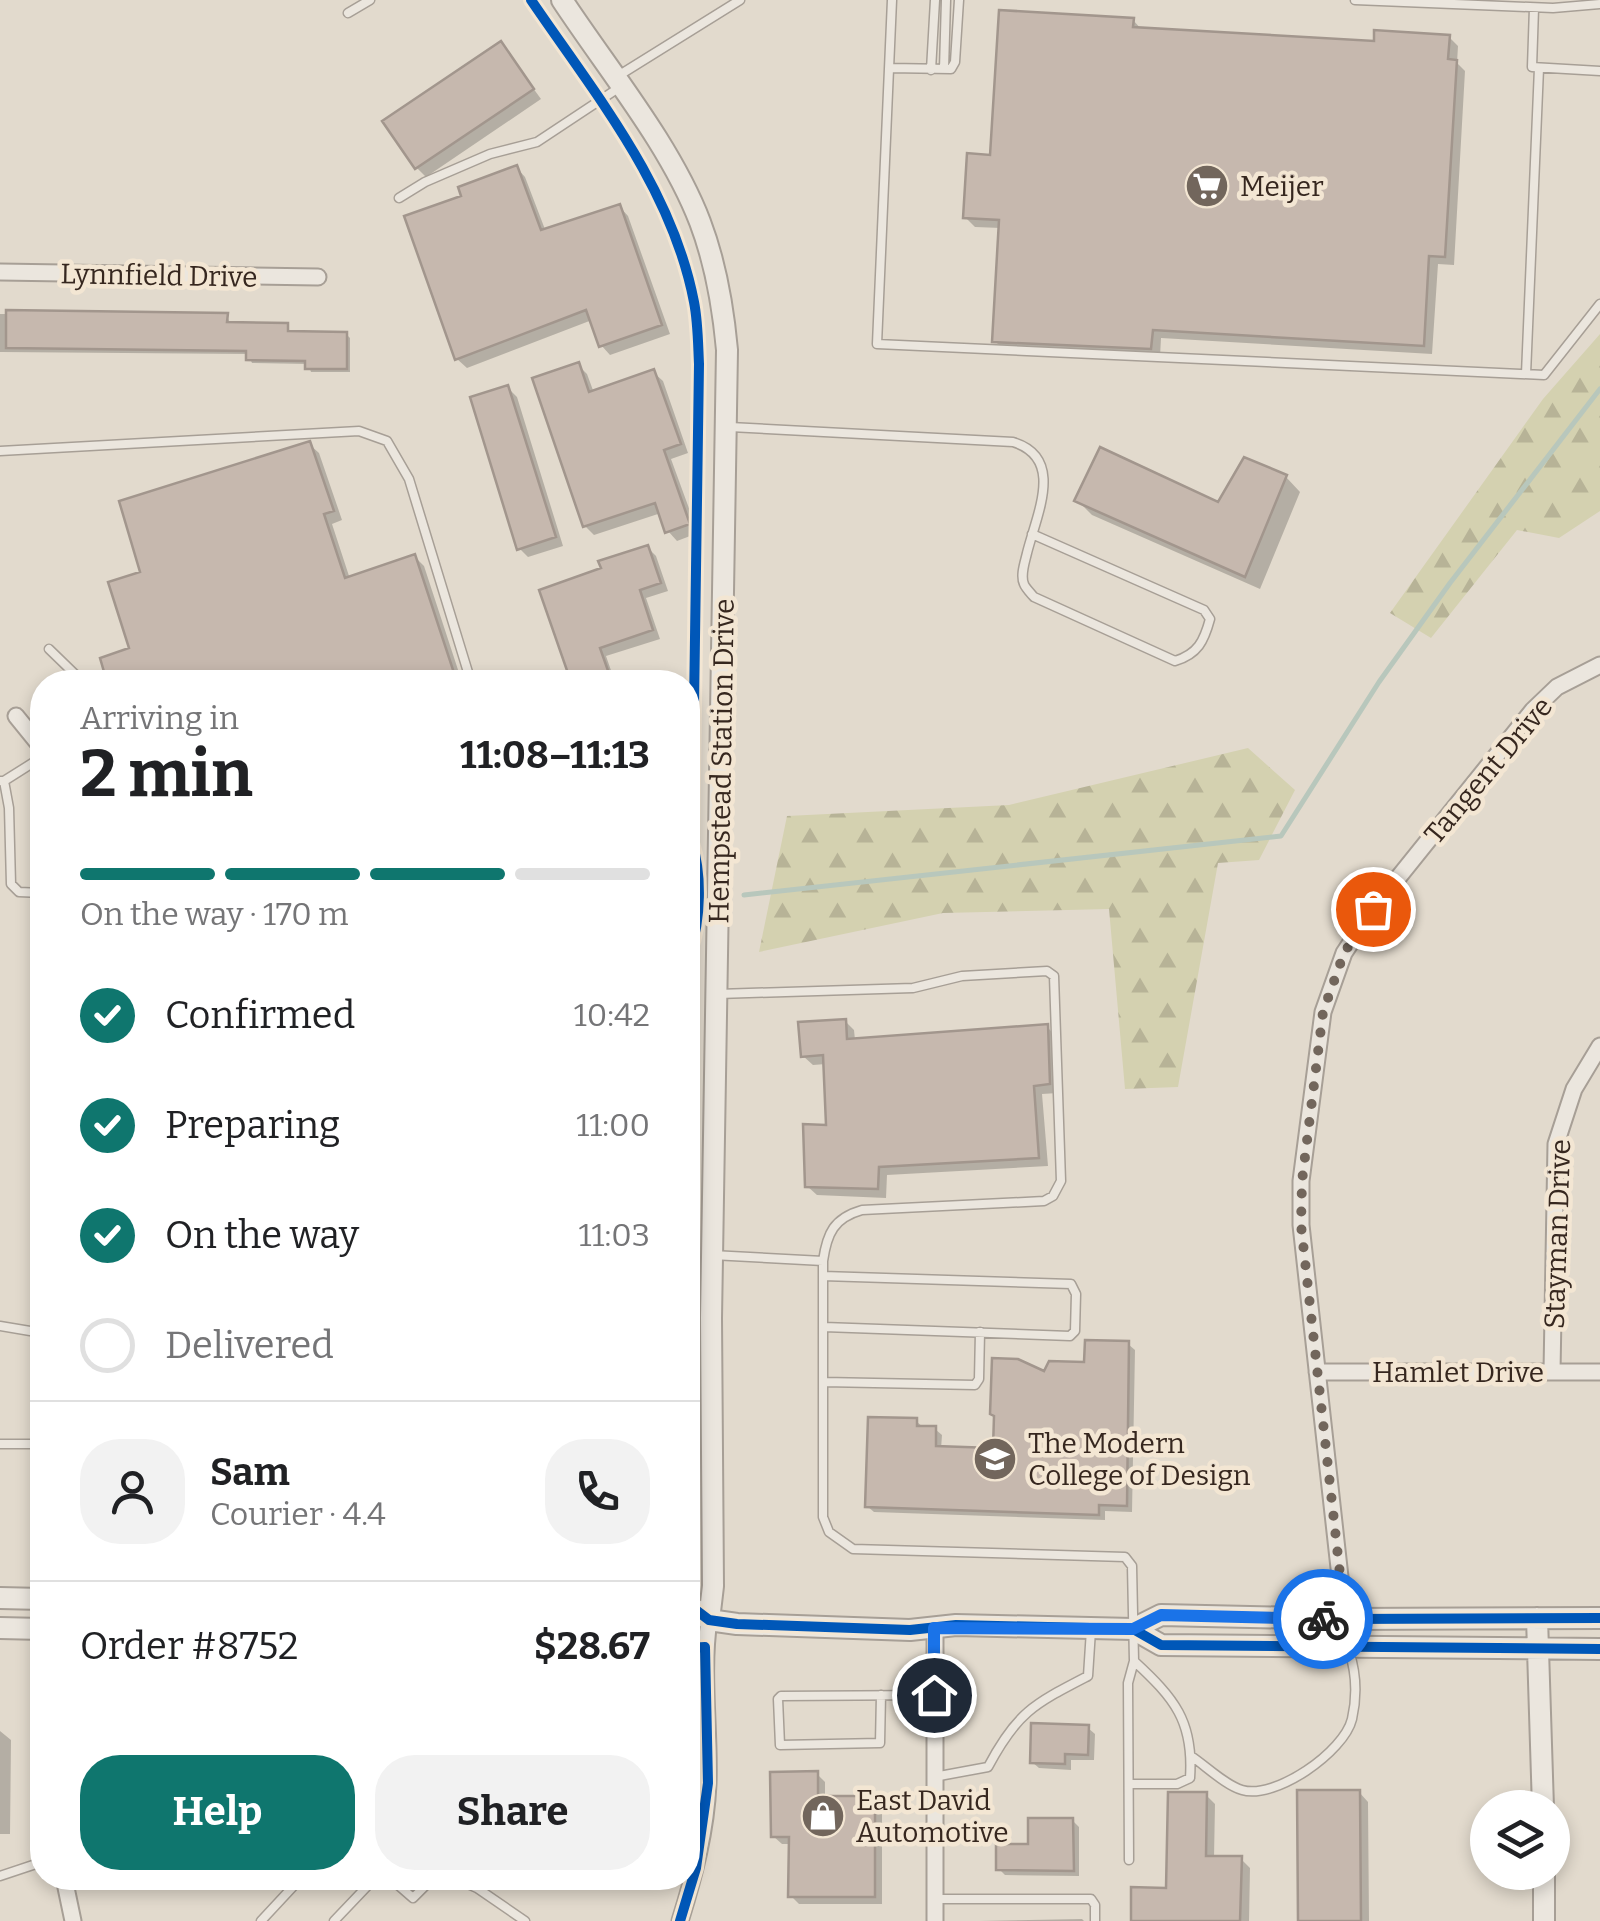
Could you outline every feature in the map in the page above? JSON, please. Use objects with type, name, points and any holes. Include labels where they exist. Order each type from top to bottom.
[{"type":"street","name":"Hempstead Station Drive","points":[[562,0],[661,146],[686,190],[714,267],[727,350],[712,1255],[713,1586],[704,1704],[706,1798],[700,1840]]},
{"type":"street","name":"Lynnfield Drive","points":[[0,272],[318,277]]},
{"type":"street","name":"Tangent Drive","points":[[1348,1648],[1301,1225],[1302,1181],[1319,1036],[1331,982],[1344,953],[1373,909],[1532,710],[1558,687],[1600,665]]},
{"type":"street","points":[[16,716],[30,733]]},
{"type":"street","name":"Stayman Drive","points":[[1552,1372],[1556,1144],[1574,1089],[1600,1046]]},
{"type":"street","name":"Hamlet Drive","points":[[1317,1372],[1600,1372]]},
{"type":"street","points":[[0,1598],[30,1599]]},
{"type":"street","points":[[700,1613],[709,1620]]},
{"type":"street","points":[[700,1624],[709,1620],[871,1628],[1133,1629],[1161,1615],[1600,1618]]},
{"type":"street","points":[[1538,1618],[1542,1790]]},
{"type":"street","points":[[0,1628],[30,1629]]},
{"type":"street","points":[[934,1628],[935,1921]]},
{"type":"street","points":[[1133,1629],[1161,1645],[1600,1648]]},
{"type":"street","points":[[67,1890],[73,1921]]},
{"type":"street","name":"Hempstead Station Drive","points":[[680,1921],[689,1890]]},
{"type":"street","points":[[1544,1890],[1544,1921]]},
{"type":"lane","points":[[348,13],[370,0]]},
{"type":"lane","points":[[399,198],[490,154],[538,142],[740,0]]},
{"type":"lane","points":[[892,0],[877,344],[1544,375],[1600,304]]},
{"type":"lane","points":[[931,70],[934,0]]},
{"type":"lane","points":[[944,70],[946,0]]},
{"type":"lane","points":[[889,68],[951,68],[955,62],[959,0]]},
{"type":"lane","points":[[1355,0],[1534,8],[1600,4]]},
{"type":"lane","points":[[1534,8],[1532,67],[1600,71]]},
{"type":"lane","points":[[1526,374],[1539,68]]},
{"type":"lane","points":[[726,427],[1013,442],[1030,447],[1043,462],[1044,481],[1023,572],[1024,585],[1034,597],[1175,661],[1190,657],[1203,643],[1210,619],[1204,610],[1032,534]]},
{"type":"lane","points":[[0,451],[359,431],[387,441],[409,479],[467,670]]},
{"type":"lane","points":[[50,649],[71,670]]},
{"type":"lane","points":[[30,764],[2,781],[9,808],[11,884],[18,892],[30,892]]},
{"type":"lane","points":[[717,994],[913,988],[962,976],[1047,971],[1054,976],[1061,1182],[1053,1196],[1044,1202],[862,1210],[834,1223],[825,1242],[823,1517],[829,1532],[853,1549],[1125,1557],[1132,1566],[1134,1662],[1128,1683],[1129,1860]]},
{"type":"lane","points":[[712,1255],[822,1261]]},
{"type":"lane","points":[[824,1276],[1071,1284],[1076,1294],[1076,1331],[1070,1336],[824,1327]]},
{"type":"lane","points":[[0,1326],[30,1331]]},
{"type":"lane","points":[[824,1382],[975,1385],[979,1379],[980,1332]]},
{"type":"lane","points":[[0,1444],[30,1444]]},
{"type":"lane","points":[[934,1777],[988,1767],[1019,1719],[1037,1702],[1088,1676],[1091,1628]]},
{"type":"lane","points":[[1192,1756],[1239,1790],[1260,1792],[1307,1770],[1336,1747],[1352,1722],[1354,1668],[1348,1648]]},
{"type":"lane","points":[[1129,1784],[1176,1784],[1190,1778],[1192,1756],[1184,1718],[1161,1686],[1134,1662]]},
{"type":"lane","points":[[881,1695],[880,1743],[780,1745],[781,1696],[881,1695],[934,1695]]},
{"type":"lane","points":[[0,1876],[30,1866]]},
{"type":"lane","points":[[261,1921],[290,1890]]},
{"type":"lane","points":[[334,1921],[364,1890]]},
{"type":"lane","points":[[480,1890],[525,1921]]},
{"type":"lane","points":[[935,1900],[1091,1900],[1095,1921]]},
{"type":"green space","points":[[1600,334],[1600,511],[1559,538],[1517,530],[1431,638],[1390,613],[1543,399]]},
{"type":"green space","points":[[1248,748],[1295,790],[1259,860],[1218,863],[1178,1087],[1125,1089],[1109,909],[943,913],[759,952],[787,816],[1009,805]]},
{"type":"building","name":"Meijer","points":[[999,10],[1134,18],[1133,27],[1374,41],[1374,30],[1450,35],[1448,59],[1457,60],[1445,257],[1429,256],[1424,346],[1153,330],[1151,349],[992,342],[999,220],[963,218],[967,153],[990,155]]},
{"type":"building","points":[[501,41],[534,89],[415,169],[382,121]]},
{"type":"building","points":[[517,165],[541,230],[620,204],[662,325],[599,347],[586,310],[455,360],[404,216],[461,196],[458,187]]},
{"type":"building","points":[[6,310],[228,313],[227,322],[288,323],[288,331],[347,332],[347,369],[305,369],[305,361],[246,360],[246,351],[6,348]]},
{"type":"building","points":[[579,362],[589,392],[654,369],[681,444],[664,450],[690,524],[665,533],[655,503],[583,527],[532,378]]},
{"type":"building","points":[[508,385],[556,537],[517,550],[470,397]]},
{"type":"building","points":[[310,441],[334,511],[324,514],[345,578],[415,554],[453,670],[104,670],[100,658],[129,648],[108,582],[140,572],[119,501]]},
{"type":"building","points":[[1100,447],[1218,502],[1244,457],[1287,475],[1245,577],[1074,501]]},
{"type":"building","points":[[648,545],[661,583],[640,590],[653,630],[600,648],[608,670],[567,670],[539,590],[601,568],[598,561]]},
{"type":"building","points":[[846,1019],[847,1039],[1048,1024],[1050,1084],[1034,1086],[1039,1158],[879,1167],[878,1189],[805,1187],[803,1124],[826,1125],[823,1055],[801,1057],[798,1022]]},
{"type":"building","name":"The Modern College of Design","points":[[1085,1340],[1129,1341],[1127,1506],[1099,1505],[1099,1515],[865,1507],[868,1417],[917,1418],[917,1426],[936,1426],[936,1446],[993,1448],[992,1358],[1018,1359],[1044,1371],[1049,1361],[1084,1362]]},
{"type":"building","points":[[1031,1723],[1089,1725],[1088,1755],[1065,1754],[1065,1764],[1030,1763]]},
{"type":"building","points":[[818,1771],[818,1796],[875,1796],[875,1897],[788,1897],[789,1837],[771,1837],[770,1772]]},
{"type":"building","points":[[1297,1790],[1360,1790],[1361,1921],[1298,1921]]},
{"type":"building","points":[[1168,1792],[1207,1792],[1206,1856],[1242,1856],[1240,1921],[1131,1921],[1131,1887],[1166,1888]]},
{"type":"building","points":[[1028,1818],[1073,1818],[1074,1871],[996,1870],[996,1844],[1028,1844]]},
{"type":"waterway","points":[[744,895],[1281,836],[1379,682],[1600,389]]},
{"type":"cycle path","points":[[531,0],[628,143],[650,181],[683,260],[695,310],[699,364],[695,670]]},
{"type":"cycle path","points":[[700,1613],[709,1620],[737,1624],[910,1630],[956,1625],[1133,1629],[1161,1615],[1600,1618]]},
{"type":"cycle path","points":[[1133,1629],[1161,1645],[1600,1649]]},
{"type":"cycle path","points":[[700,1647],[705,1647],[708,1783],[700,1840]]},
{"type":"cycle path","points":[[680,1921],[689,1890]]},
{"type":"way so far","points":[[1323,1619],[1345,1619],[1301,1225],[1302,1181],[1323,1012],[1344,953],[1373,909]]},
{"type":"place","name":"Meijer","points":[[1207,186]]},
{"type":"place","name":"The Modern College of Design","points":[[995,1459]]},
{"type":"place","name":"East David Automotive","points":[[823,1816]]},
{"type":"route","points":[[934,1695],[934,1628],[956,1625],[1133,1629],[1161,1615],[1323,1619]]}]
